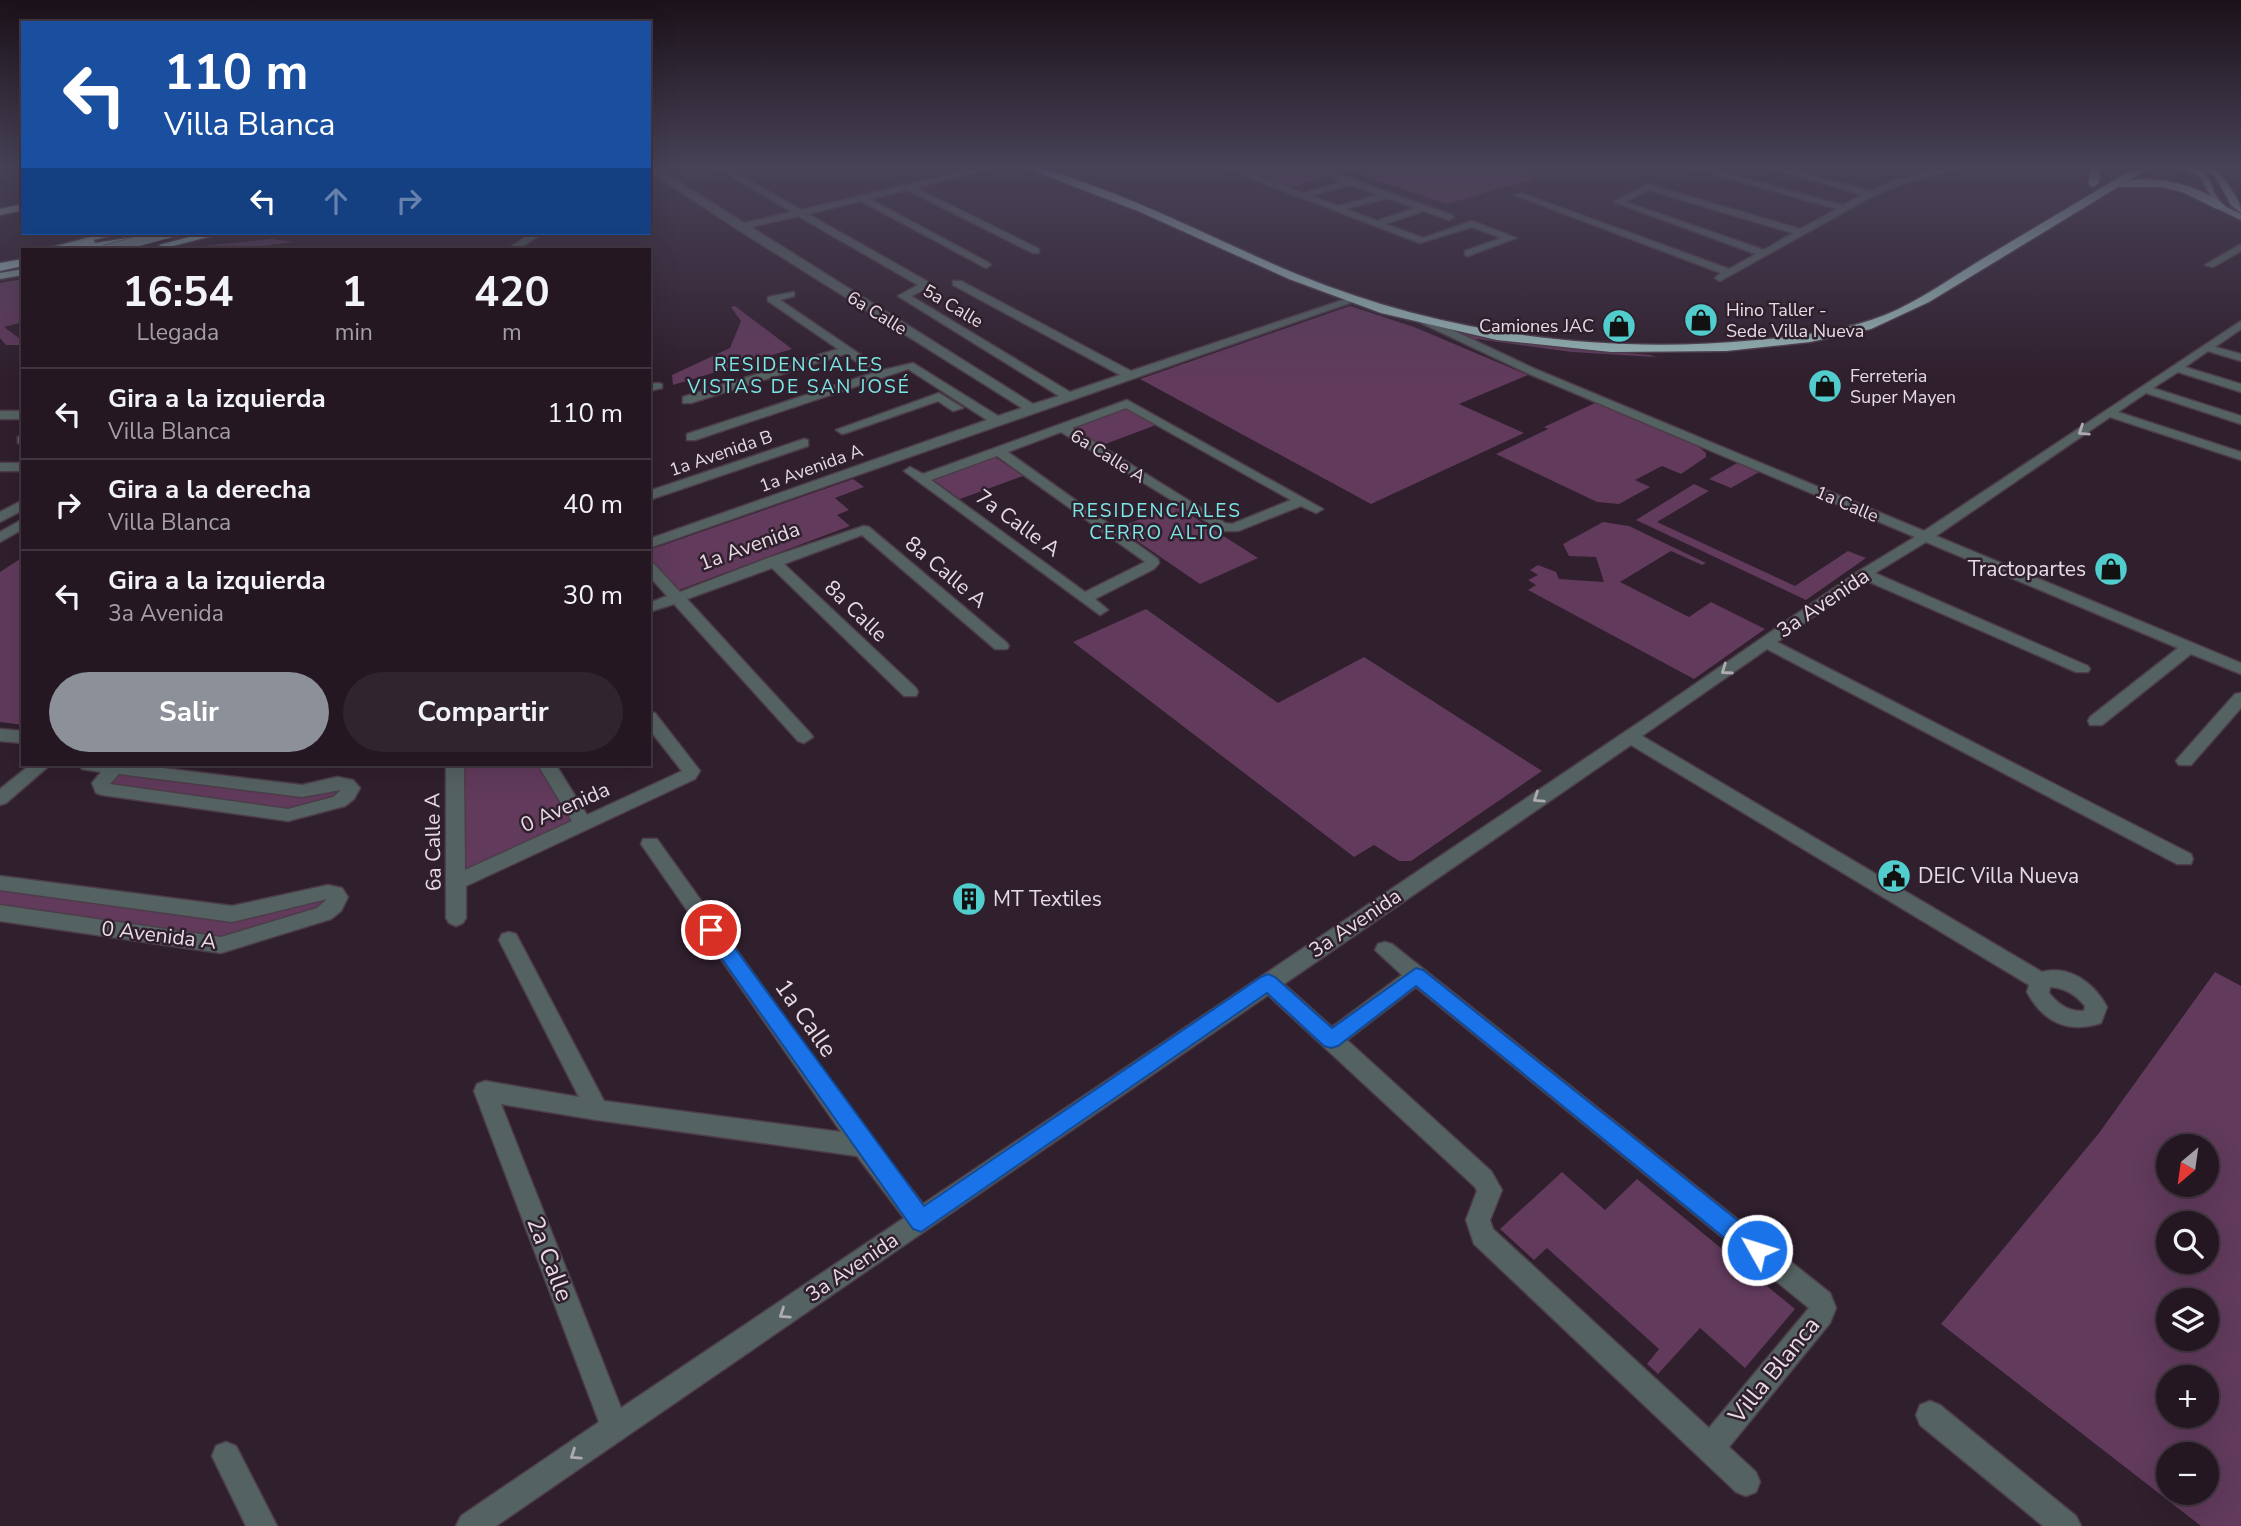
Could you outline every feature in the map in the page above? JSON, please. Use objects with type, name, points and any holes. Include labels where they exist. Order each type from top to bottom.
[{"type":"highway","points":[[57,248],[117,237]]},
{"type":"highway","points":[[88,248],[153,237]]},
{"type":"highway","points":[[152,248],[199,237]]},
{"type":"highway","points":[[1205,237],[1353,300],[1460,333],[1651,349],[1741,348],[1812,339],[1893,316],[2027,237]]},
{"type":"highway","points":[[1220,237],[1347,289],[1418,310],[1520,331],[1637,340],[1728,340],[1840,322],[1885,306]]},
{"type":"highway","points":[[1997,240],[2002,237]]},
{"type":"highway","points":[[0,260],[21,255]]},
{"type":"highway","points":[[0,267],[21,262]]},
{"type":"highway","points":[[0,279],[21,274]]},
{"type":"main road","points":[[54,248],[99,237]]},
{"type":"main road","points":[[113,248],[153,237]]},
{"type":"street","points":[[514,248],[531,237]]},
{"type":"street","name":"6a Calle","points":[[756,237],[1032,409]]},
{"type":"street","name":"5a Calle","points":[[842,237],[926,285],[903,296],[1070,397]]},
{"type":"street","points":[[935,237],[986,265]]},
{"type":"street","points":[[1008,237],[1036,251]]},
{"type":"street","points":[[1413,237],[1423,241],[1434,237]]},
{"type":"street","points":[[1468,253],[1511,238],[1509,237]]},
{"type":"street","points":[[1633,237],[1730,273]]},
{"type":"street","points":[[1719,237],[1764,253]]},
{"type":"street","points":[[1720,278],[1790,237]]},
{"type":"street","points":[[2210,265],[2241,247]]},
{"type":"street","points":[[957,282],[1127,377],[1353,300]]},
{"type":"street","points":[[790,294],[772,299],[882,374]]},
{"type":"street","name":"3a Avenida","points":[[471,1526],[1864,574],[1925,537],[2241,324]]},
{"type":"street","name":"1a Calle","points":[[1460,333],[1925,537],[2241,669]]},
{"type":"street","points":[[2207,348],[2241,358]]},
{"type":"street","points":[[687,400],[847,350]]},
{"type":"street","points":[[691,437],[909,365],[991,423]]},
{"type":"street","points":[[2177,368],[2241,388]]},
{"type":"street","points":[[1127,377],[1127,404]]},
{"type":"street","name":"1a Avenida A","points":[[651,543],[1127,377]]},
{"type":"street","points":[[2144,389],[2241,420]]},
{"type":"street","points":[[842,430],[939,397],[991,423]]},
{"type":"street","points":[[3,415],[21,403]]},
{"type":"street","points":[[998,452],[1127,404],[1316,509]]},
{"type":"street","points":[[2109,413],[2241,456]]},
{"type":"street","points":[[3,415],[21,415]]},
{"type":"street","name":"6a Calle A","points":[[1063,428],[1225,528],[1233,528],[1301,501]]},
{"type":"street","name":"1a Avenida B","points":[[651,495],[804,443]]},
{"type":"street","points":[[998,452],[1152,561],[1149,566],[1085,598]]},
{"type":"street","name":"7a Calle A","points":[[998,452],[916,475],[1101,610]]},
{"type":"street","points":[[0,467],[21,467]]},
{"type":"street","points":[[0,519],[21,505]]},
{"type":"street","points":[[0,538],[21,524]]},
{"type":"street","name":"1a Avenida","points":[[651,607],[864,530]]},
{"type":"street","name":"8a Calle A","points":[[864,530],[1001,646]]},
{"type":"street","name":"8a Calle","points":[[773,561],[911,692]]},
{"type":"street","points":[[651,568],[804,737]]},
{"type":"street","points":[[1864,574],[2082,669]]},
{"type":"street","points":[[1765,642],[2184,859]]},
{"type":"street","points":[[2096,721],[2190,647]]},
{"type":"street","points":[[2185,761],[2241,698]]},
{"type":"street","name":"0 Avenida","points":[[457,882],[685,778],[691,771],[651,720]]},
{"type":"street","points":[[0,735],[21,737]]},
{"type":"street","points":[[1629,736],[2041,982]]},
{"type":"street","points":[[0,799],[40,766]]},
{"type":"street","points":[[97,766],[115,768],[302,791],[337,783],[347,784],[351,789],[339,802],[288,814],[102,789],[101,783],[115,768]]},
{"type":"street","name":"6a Calle A","points":[[455,766],[456,918]]},
{"type":"street","points":[[548,766],[583,824]]},
{"type":"street","name":"1a Calle","points":[[650,844],[864,1146],[921,1221]]},
{"type":"street","name":"0 Avenida A","points":[[0,883],[232,914],[328,892],[335,893],[338,897],[334,906],[324,914],[221,945],[0,913]]},
{"type":"street","points":[[509,940],[597,1110],[864,1146]]},
{"type":"street","name":"Villa Blanca","points":[[1385,950],[1821,1302],[1824,1308],[1821,1314],[1710,1448]]},
{"type":"street","points":[[1331,1040],[1416,976]]},
{"type":"street","points":[[1268,982],[1488,1184],[1490,1193],[1478,1220],[1483,1236],[1746,1482]]},
{"type":"street","name":"2a Calle","points":[[597,1110],[485,1091],[615,1427]]},
{"type":"street","points":[[1930,1415],[2066,1526]]},
{"type":"street","points":[[226,1456],[262,1526]]},
{"type":"shaded area","points":[[272,239],[293,242],[248,248],[183,248]]},
{"type":"shaded area","points":[[21,279],[21,323],[4,327],[21,340],[21,345],[6,345],[0,338],[0,283]]},
{"type":"shaded area","points":[[735,306],[792,349],[673,385],[672,375],[730,348],[741,321],[731,307]]},
{"type":"shaded area","points":[[1350,306],[1414,327],[1528,375],[1459,404],[1524,433],[1371,504],[1140,379]]},
{"type":"shaded area","points":[[1459,334],[1538,345],[1656,357],[1572,352],[1477,339],[1471,341]]},
{"type":"shaded area","points":[[1595,403],[1698,446],[1706,453],[1706,457],[1681,474],[1662,466],[1635,480],[1650,487],[1619,504],[1597,502],[1496,454]]},
{"type":"shaded area","points":[[1126,408],[1156,425],[1100,446],[1071,428]]},
{"type":"shaded area","points":[[995,457],[1023,476],[960,499],[932,479]]},
{"type":"shaded area","points":[[1737,463],[1759,472],[1731,488],[1709,479]]},
{"type":"shaded area","points":[[853,479],[864,487],[835,498],[849,510],[837,515],[850,526],[679,590],[651,561],[651,549]]},
{"type":"shaded area","points":[[1694,484],[1709,491],[1657,522],[1795,586],[1848,551],[1866,558],[1806,600],[1636,520]]},
{"type":"shaded area","points":[[1175,505],[1258,558],[1200,584],[1118,528]]},
{"type":"shaded area","points":[[1603,522],[1629,526],[1706,563],[1702,565],[1671,551],[1620,582],[1689,617],[1711,602],[1765,629],[1694,679],[1528,590],[1536,585],[1528,580],[1538,575],[1530,570],[1538,565],[1556,572],[1559,579],[1604,582],[1596,557],[1569,556],[1563,544]]},
{"type":"shaded area","points":[[21,558],[21,725],[0,722],[0,572]]},
{"type":"shaded area","points":[[1146,609],[1278,703],[1364,657],[1542,771],[1411,861],[1399,861],[1374,845],[1354,857],[1073,642]]},
{"type":"shaded area","points":[[455,766],[548,766],[583,824],[457,882]]},
{"type":"shaded area","points":[[115,768],[302,791],[337,783],[351,792],[288,815],[101,783]]},
{"type":"shaded area","points":[[0,883],[232,914],[328,892],[338,901],[221,945],[0,913]]},
{"type":"shaded area","points":[[2215,972],[2241,986],[2241,1526],[2201,1526],[2174,1505],[2219,1505],[2219,1442],[2156,1442],[2156,1491],[1941,1324],[2099,1133]]},
{"type":"shaded area","points":[[1562,1172],[1605,1210],[1637,1179],[1795,1309],[1745,1368],[1700,1328],[1658,1374],[1647,1364],[1659,1349],[1547,1248],[1534,1260],[1500,1229]]},
{"type":"place","name":"Hino Taller - Sede Villa Nueva","points":[[1701,320]]},
{"type":"place","name":"Camiones JAC","points":[[1619,326]]},
{"type":"place","name":"Ferreteria Super Mayen","points":[[1825,386]]},
{"type":"place","name":"Tractopartes","points":[[2111,569]]},
{"type":"place","name":"DEIC Villa Nueva","points":[[1894,876]]},
{"type":"place","name":"MT Textiles","points":[[969,899]]},
{"type":"district","name":"RESIDENCIALES VISTAS DE SAN JOSÉ","points":[[799,375]]},
{"type":"district","name":"RESIDENCIALES CERRO ALTO","points":[[1157,521]]},
{"type":"route","points":[[711,930],[864,1146],[921,1221],[1268,982],[1331,1040],[1416,976],[1757,1250]]}]
